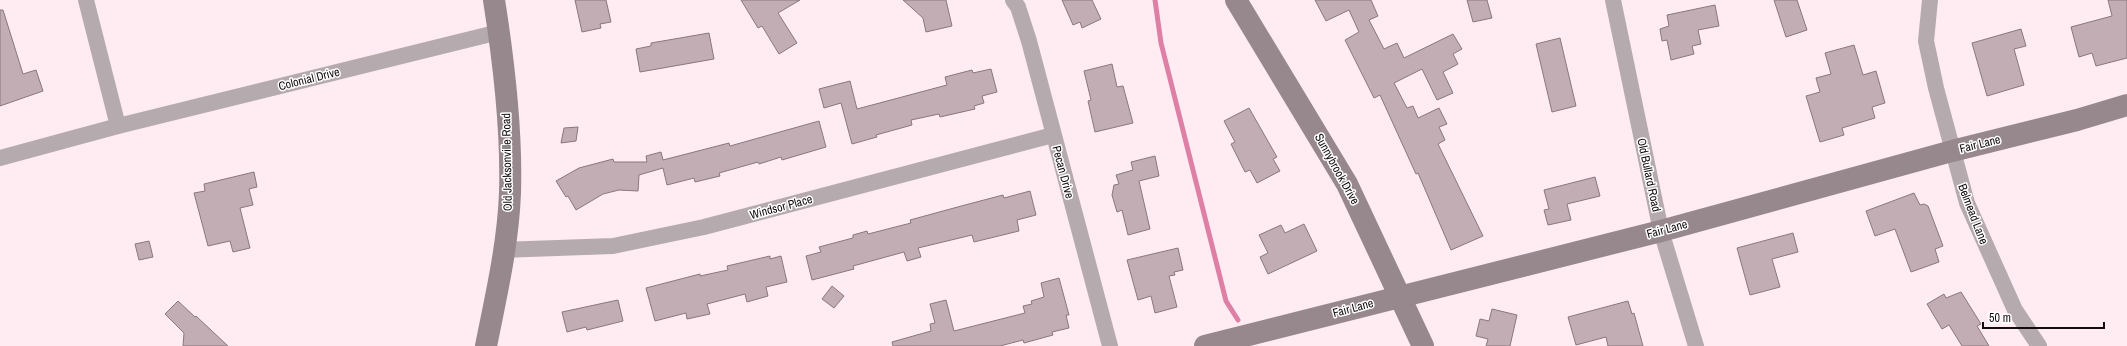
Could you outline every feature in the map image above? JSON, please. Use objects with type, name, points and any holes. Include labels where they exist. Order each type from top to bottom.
[{"type":"street","points":[[86,0],[118,126]]},
{"type":"street","name":"Old Jacksonville Road","points":[[486,346],[504,250],[510,193],[507,116],[499,32],[494,0]]},
{"type":"street","name":"Pecan Drive","points":[[1013,0],[1018,7],[1029,41],[1110,346]]},
{"type":"street","name":"Sunnybrook Drive","points":[[1236,0],[1347,184],[1423,346]]},
{"type":"street","name":"Old Bullard Road","points":[[1613,0],[1661,231],[1696,346]]},
{"type":"street","name":"Belmead Lane","points":[[1930,0],[1926,41],[1952,151],[1967,203],[2015,310],[2040,346]]},
{"type":"street","name":"Colonial Drive","points":[[0,158],[118,126],[499,32]]},
{"type":"street","name":"Fair Lane","points":[[1205,346],[1400,295],[1661,231],[1952,151],[2077,120],[2127,105]]},
{"type":"street","name":"Windsor Place","points":[[504,250],[614,246],[704,227],[1053,135]]},
{"type":"building","points":[[575,0],[606,0],[611,22],[600,24],[601,28],[582,32]]},
{"type":"building","points":[[741,0],[800,0],[778,13],[797,43],[779,54],[762,26],[758,28]]},
{"type":"building","points":[[903,0],[946,0],[952,26],[926,32],[923,18]]},
{"type":"building","points":[[1062,0],[1092,0],[1101,19],[1082,28],[1080,22],[1073,25]]},
{"type":"building","points":[[1315,0],[1371,0],[1378,16],[1369,20],[1384,49],[1397,43],[1404,58],[1453,34],[1462,49],[1453,54],[1458,64],[1443,72],[1453,93],[1437,100],[1422,69],[1394,83],[1407,108],[1413,106],[1418,118],[1439,108],[1447,124],[1439,127],[1445,140],[1438,144],[1483,236],[1451,250],[1418,173],[1416,174],[1380,95],[1374,98],[1345,40],[1359,32],[1349,10],[1326,21]]},
{"type":"building","points":[[1467,0],[1487,0],[1492,18],[1473,22]]},
{"type":"building","points":[[1774,0],[1797,0],[1807,30],[1786,37]]},
{"type":"building","points":[[2108,0],[2127,0],[2127,58],[2096,66],[2092,53],[2079,57],[2071,27],[2112,16]]},
{"type":"building","points":[[1715,5],[1719,26],[1698,30],[1701,44],[1692,46],[1694,54],[1671,60],[1667,40],[1662,41],[1660,29],[1669,26],[1667,15]]},
{"type":"building","points":[[0,10],[3,10],[23,74],[36,70],[43,91],[0,106]]},
{"type":"building","points":[[2021,29],[2026,46],[2014,49],[2024,85],[1987,96],[1972,43]]},
{"type":"building","points":[[709,33],[714,59],[640,72],[636,49],[651,46],[651,43]]},
{"type":"building","points":[[1560,38],[1576,106],[1552,112],[1536,44]]},
{"type":"building","points":[[1854,45],[1863,75],[1876,71],[1885,103],[1872,107],[1875,118],[1842,128],[1844,135],[1820,142],[1806,96],[1820,92],[1816,78],[1831,74],[1825,53]]},
{"type":"building","points":[[1112,64],[1117,87],[1123,86],[1133,123],[1095,132],[1088,101],[1091,100],[1084,71]]},
{"type":"building","points":[[991,69],[997,92],[982,96],[984,103],[974,106],[975,109],[940,117],[939,114],[911,120],[912,125],[876,135],[877,137],[852,144],[841,103],[824,108],[819,89],[850,81],[857,109],[947,85],[945,77],[972,70],[973,73]]},
{"type":"building","points":[[1249,108],[1277,157],[1273,159],[1280,171],[1257,183],[1250,170],[1245,172],[1231,144],[1235,142],[1224,121]]},
{"type":"building","points":[[819,121],[826,147],[782,160],[781,157],[759,164],[758,162],[719,173],[720,176],[695,182],[694,178],[667,185],[663,168],[639,175],[638,191],[619,190],[603,194],[576,210],[568,196],[566,197],[556,181],[579,168],[613,159],[614,162],[647,162],[646,156],[661,152],[663,160],[729,143],[730,146]]},
{"type":"building","points":[[578,127],[576,141],[561,143],[564,128]]},
{"type":"building","points":[[1155,156],[1159,176],[1139,181],[1150,229],[1128,235],[1122,210],[1117,212],[1112,195],[1114,185],[1119,184],[1116,175],[1133,170],[1131,162]]},
{"type":"building","points":[[254,172],[257,187],[249,189],[253,205],[240,208],[250,248],[233,252],[230,241],[208,246],[194,193],[205,191],[204,184]]},
{"type":"building","points":[[1595,177],[1600,196],[1567,204],[1571,220],[1548,225],[1544,210],[1549,209],[1544,190]]},
{"type":"building","points":[[1030,191],[1036,215],[1017,220],[1019,231],[974,242],[972,235],[918,248],[921,257],[907,261],[904,252],[853,266],[854,269],[812,280],[806,256],[821,252],[819,247],[853,238],[853,235],[867,231],[868,234],[911,223],[910,220],[965,205],[1003,195],[1004,198]]},
{"type":"building","points":[[1914,193],[1920,205],[1924,204],[1928,206],[1943,246],[1935,249],[1939,262],[1911,272],[1895,229],[1875,236],[1866,211]]},
{"type":"building","points":[[1304,224],[1317,251],[1268,274],[1260,257],[1268,253],[1259,235],[1281,225],[1285,233]]},
{"type":"building","points":[[1793,233],[1798,252],[1772,259],[1780,287],[1750,295],[1737,248]]},
{"type":"building","points":[[149,241],[153,257],[139,260],[135,244]]},
{"type":"building","points":[[1178,248],[1183,270],[1174,272],[1175,275],[1169,276],[1177,307],[1155,313],[1151,296],[1138,300],[1127,260]]},
{"type":"building","points":[[770,256],[770,259],[781,256],[787,282],[766,287],[768,296],[747,302],[745,294],[707,304],[710,314],[687,319],[686,313],[655,321],[646,288],[700,274],[700,276],[728,270],[727,266]]},
{"type":"building","points":[[1059,278],[1069,315],[1066,315],[1069,328],[1052,332],[1053,335],[1024,343],[1023,340],[1000,346],[893,346],[892,342],[931,331],[930,324],[935,323],[930,304],[946,300],[954,331],[1025,313],[1023,306],[1032,304],[1031,301],[1044,297],[1041,283]]},
{"type":"building","points":[[832,286],[844,296],[834,308],[822,299]]},
{"type":"building","points":[[1961,292],[1981,324],[1977,326],[1989,346],[1962,346],[1949,325],[1942,329],[1927,304],[1944,294],[1946,298]]},
{"type":"building","points":[[618,300],[623,321],[587,330],[586,327],[567,332],[562,312]]},
{"type":"building","points":[[178,301],[228,346],[183,346],[184,333],[165,314]]},
{"type":"building","points":[[1628,301],[1632,314],[1634,313],[1643,346],[1608,346],[1606,337],[1576,345],[1568,317]]},
{"type":"building","points":[[1492,309],[1517,315],[1510,346],[1486,346],[1488,339],[1476,336],[1480,319],[1489,321]]},
{"type":"waterway","points":[[1155,0],[1161,43],[1226,301],[1238,320]]}]
